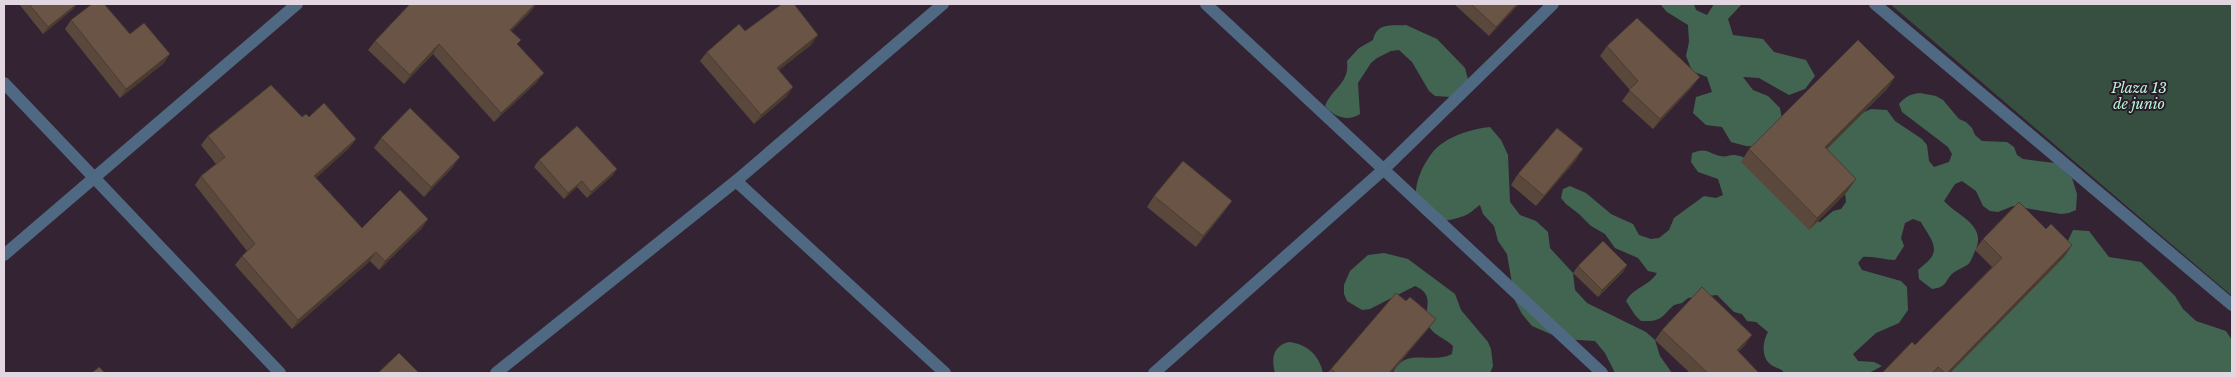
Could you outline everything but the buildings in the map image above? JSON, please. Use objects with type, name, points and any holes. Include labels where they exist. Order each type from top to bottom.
[{"type":"street","points":[[4,256],[297,4]]},
{"type":"street","points":[[496,373],[736,181],[942,4]]},
{"type":"street","points":[[1206,4],[1602,373]]},
{"type":"street","points":[[1154,373],[1383,170],[1553,4]]},
{"type":"street","points":[[1875,4],[2232,306]]},
{"type":"street","points":[[4,83],[280,373]]},
{"type":"street","points":[[736,181],[944,373]]},
{"type":"green space","points":[[1660,4],[1694,4],[1696,10],[1707,15],[1714,4],[1742,4],[1728,19],[1733,35],[1763,39],[1774,52],[1806,60],[1815,76],[1805,89],[1789,95],[1759,78],[1743,77],[1753,90],[1768,96],[1780,108],[1783,125],[1764,147],[1746,146],[1731,142],[1722,127],[1706,125],[1693,113],[1696,97],[1712,92],[1707,77],[1692,71],[1686,56],[1689,42],[1688,25],[1667,12]]},
{"type":"green space","name":"Plaza 13 de junio","points":[[1890,4],[2232,4],[2232,296]]},
{"type":"green space","points":[[1390,25],[1406,25],[1437,39],[1465,68],[1469,83],[1451,97],[1435,96],[1429,91],[1412,62],[1399,50],[1391,51],[1371,63],[1358,83],[1360,114],[1346,118],[1329,110],[1325,106],[1346,75],[1347,61],[1359,48],[1373,40],[1375,34],[1381,28]]},
{"type":"green space","points":[[1920,93],[1936,96],[1943,100],[1959,119],[1966,122],[1972,128],[1975,135],[1982,141],[2007,142],[2014,147],[2017,155],[2023,159],[2055,163],[2072,178],[2077,194],[2076,210],[2061,214],[2013,206],[1998,212],[1990,211],[1983,206],[1976,191],[1962,181],[1955,184],[1944,201],[1969,221],[1977,233],[1978,240],[1969,264],[1952,274],[1942,286],[1932,289],[1919,279],[1918,270],[1933,254],[1933,244],[1921,222],[1913,219],[1905,223],[1901,238],[1904,246],[1895,260],[1863,257],[1858,263],[1862,270],[1901,281],[1907,287],[1908,310],[1899,323],[1876,333],[1853,354],[1858,361],[1874,362],[1882,366],[1869,373],[1783,373],[1783,371],[1766,360],[1764,343],[1768,332],[1756,322],[1747,321],[1742,314],[1734,312],[1717,295],[1688,298],[1682,303],[1674,305],[1657,320],[1641,321],[1626,301],[1629,296],[1650,281],[1657,273],[1648,271],[1638,258],[1615,248],[1605,234],[1591,226],[1561,198],[1563,189],[1570,186],[1586,193],[1611,214],[1633,224],[1639,235],[1651,239],[1659,238],[1669,230],[1674,218],[1704,196],[1716,198],[1723,195],[1718,179],[1698,172],[1691,162],[1692,153],[1704,151],[1720,156],[1735,155],[1743,157],[1812,220],[1820,222],[1833,211],[1841,209],[1846,202],[1845,193],[1817,154],[1856,116],[1871,109],[1887,110],[1895,121],[1922,139],[1927,145],[1929,161],[1934,167],[1949,162],[1952,154],[1948,147],[1902,112],[1899,104],[1911,95]]},
{"type":"green space","points":[[1490,127],[1501,140],[1508,155],[1510,202],[1520,215],[1536,221],[1548,232],[1550,248],[1573,273],[1575,290],[1587,303],[1646,332],[1655,340],[1660,356],[1672,373],[1615,373],[1605,353],[1595,341],[1562,339],[1532,326],[1522,314],[1515,301],[1507,254],[1498,241],[1494,226],[1483,214],[1480,205],[1466,215],[1446,220],[1432,220],[1423,214],[1417,205],[1418,180],[1423,167],[1432,153],[1437,147],[1451,138]]},
{"type":"green space","points":[[2073,230],[2089,231],[2109,257],[2141,262],[2175,296],[2183,309],[2196,321],[2226,331],[2232,340],[2232,373],[1938,373],[2066,245]]},
{"type":"green space","points":[[1384,253],[1408,259],[1455,294],[1461,310],[1488,342],[1491,349],[1493,366],[1490,373],[1393,373],[1404,360],[1444,357],[1452,354],[1453,346],[1434,333],[1429,327],[1426,294],[1415,286],[1370,309],[1362,310],[1347,301],[1344,294],[1344,285],[1350,271],[1368,255]]},
{"type":"green space","points":[[1289,342],[1307,348],[1319,361],[1323,373],[1275,373],[1274,353],[1280,346]]}]
